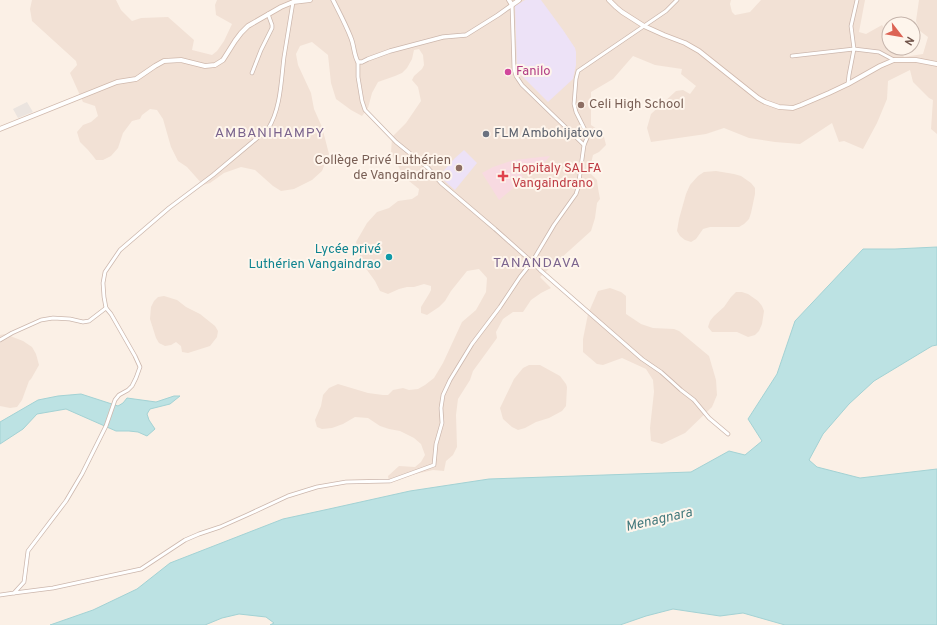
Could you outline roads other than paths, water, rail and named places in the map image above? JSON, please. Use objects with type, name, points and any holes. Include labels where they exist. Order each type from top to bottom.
[{"type":"main road","points":[[0,129],[117,82],[136,79],[164,61],[181,60],[205,66],[215,65],[223,60],[235,41],[248,26],[281,7],[293,2],[310,0]]},
{"type":"main road","points":[[509,0],[512,5],[520,0]]},
{"type":"main road","points":[[609,0],[622,12],[644,26],[693,47],[758,98],[779,107],[793,108],[801,106],[894,60],[906,59],[937,64]]},
{"type":"street","points":[[333,0],[354,47],[356,60],[358,62],[358,77],[362,101],[366,110],[396,142],[428,168],[441,183],[642,359],[661,372],[694,400],[709,418],[728,434]]},
{"type":"street","points":[[0,595],[53,588],[141,569],[185,540],[220,527],[288,496],[317,487],[346,482],[390,481],[434,465],[436,444],[442,423],[441,408],[443,395],[448,385],[472,344],[532,262],[554,225],[576,194],[584,145],[587,138],[586,132],[576,112],[574,104],[578,71],[666,11],[677,0]]},
{"type":"street","points":[[848,84],[854,49],[851,26],[857,0]]},
{"type":"street","points":[[14,594],[24,582],[28,551],[66,500],[82,474],[106,426],[113,405],[119,396],[132,386],[140,367],[111,314],[106,308],[103,283],[105,272],[120,250],[169,208],[218,171],[268,130],[279,101],[293,2]]},
{"type":"street","points":[[358,62],[362,62],[390,51],[442,37],[466,35],[512,5]]},
{"type":"street","points":[[512,5],[514,69],[516,76],[522,85],[584,145]]},
{"type":"street","points":[[252,73],[272,28],[268,14]]},
{"type":"street","points":[[792,56],[854,49],[879,52],[894,60]]},
{"type":"street","points":[[0,340],[41,320],[53,318],[70,319],[83,322],[89,321],[106,308]]},
{"type":"water","name":"Menagnara","points":[[937,247],[937,345],[932,346],[874,381],[849,404],[823,434],[809,460],[817,467],[860,478],[937,469],[937,625],[785,625],[743,613],[720,616],[673,609],[620,625],[270,625],[274,623],[266,617],[239,614],[222,618],[205,625],[50,625],[93,610],[137,589],[170,563],[283,519],[410,491],[489,479],[691,472],[729,451],[745,455],[762,441],[748,419],[777,374],[795,321],[863,249]]},
{"type":"water","points":[[81,394],[118,406],[127,398],[156,402],[174,396],[180,396],[170,404],[150,409],[147,414],[155,429],[147,436],[138,432],[116,431],[66,409],[37,414],[23,429],[0,444],[0,422],[38,400]]},
{"type":"place","name":"Fanilo","points":[[508,72]]},
{"type":"place","name":"Celi High School","points":[[581,105]]},
{"type":"place","name":"FLM Ambohijatovo","points":[[486,134]]},
{"type":"place","name":"Collège Privé Luthérien de Vangaindrano","points":[[459,168]]},
{"type":"place","name":"Hopitaly SALFA Vangaindrano","points":[[503,176]]},
{"type":"place","name":"Lycée privé Luthérien Vangaindrao","points":[[389,257]]},
{"type":"district","name":"AMBANIHAMPY","points":[[270,133]]},
{"type":"district","name":"TANANDAVA","points":[[537,263]]}]
